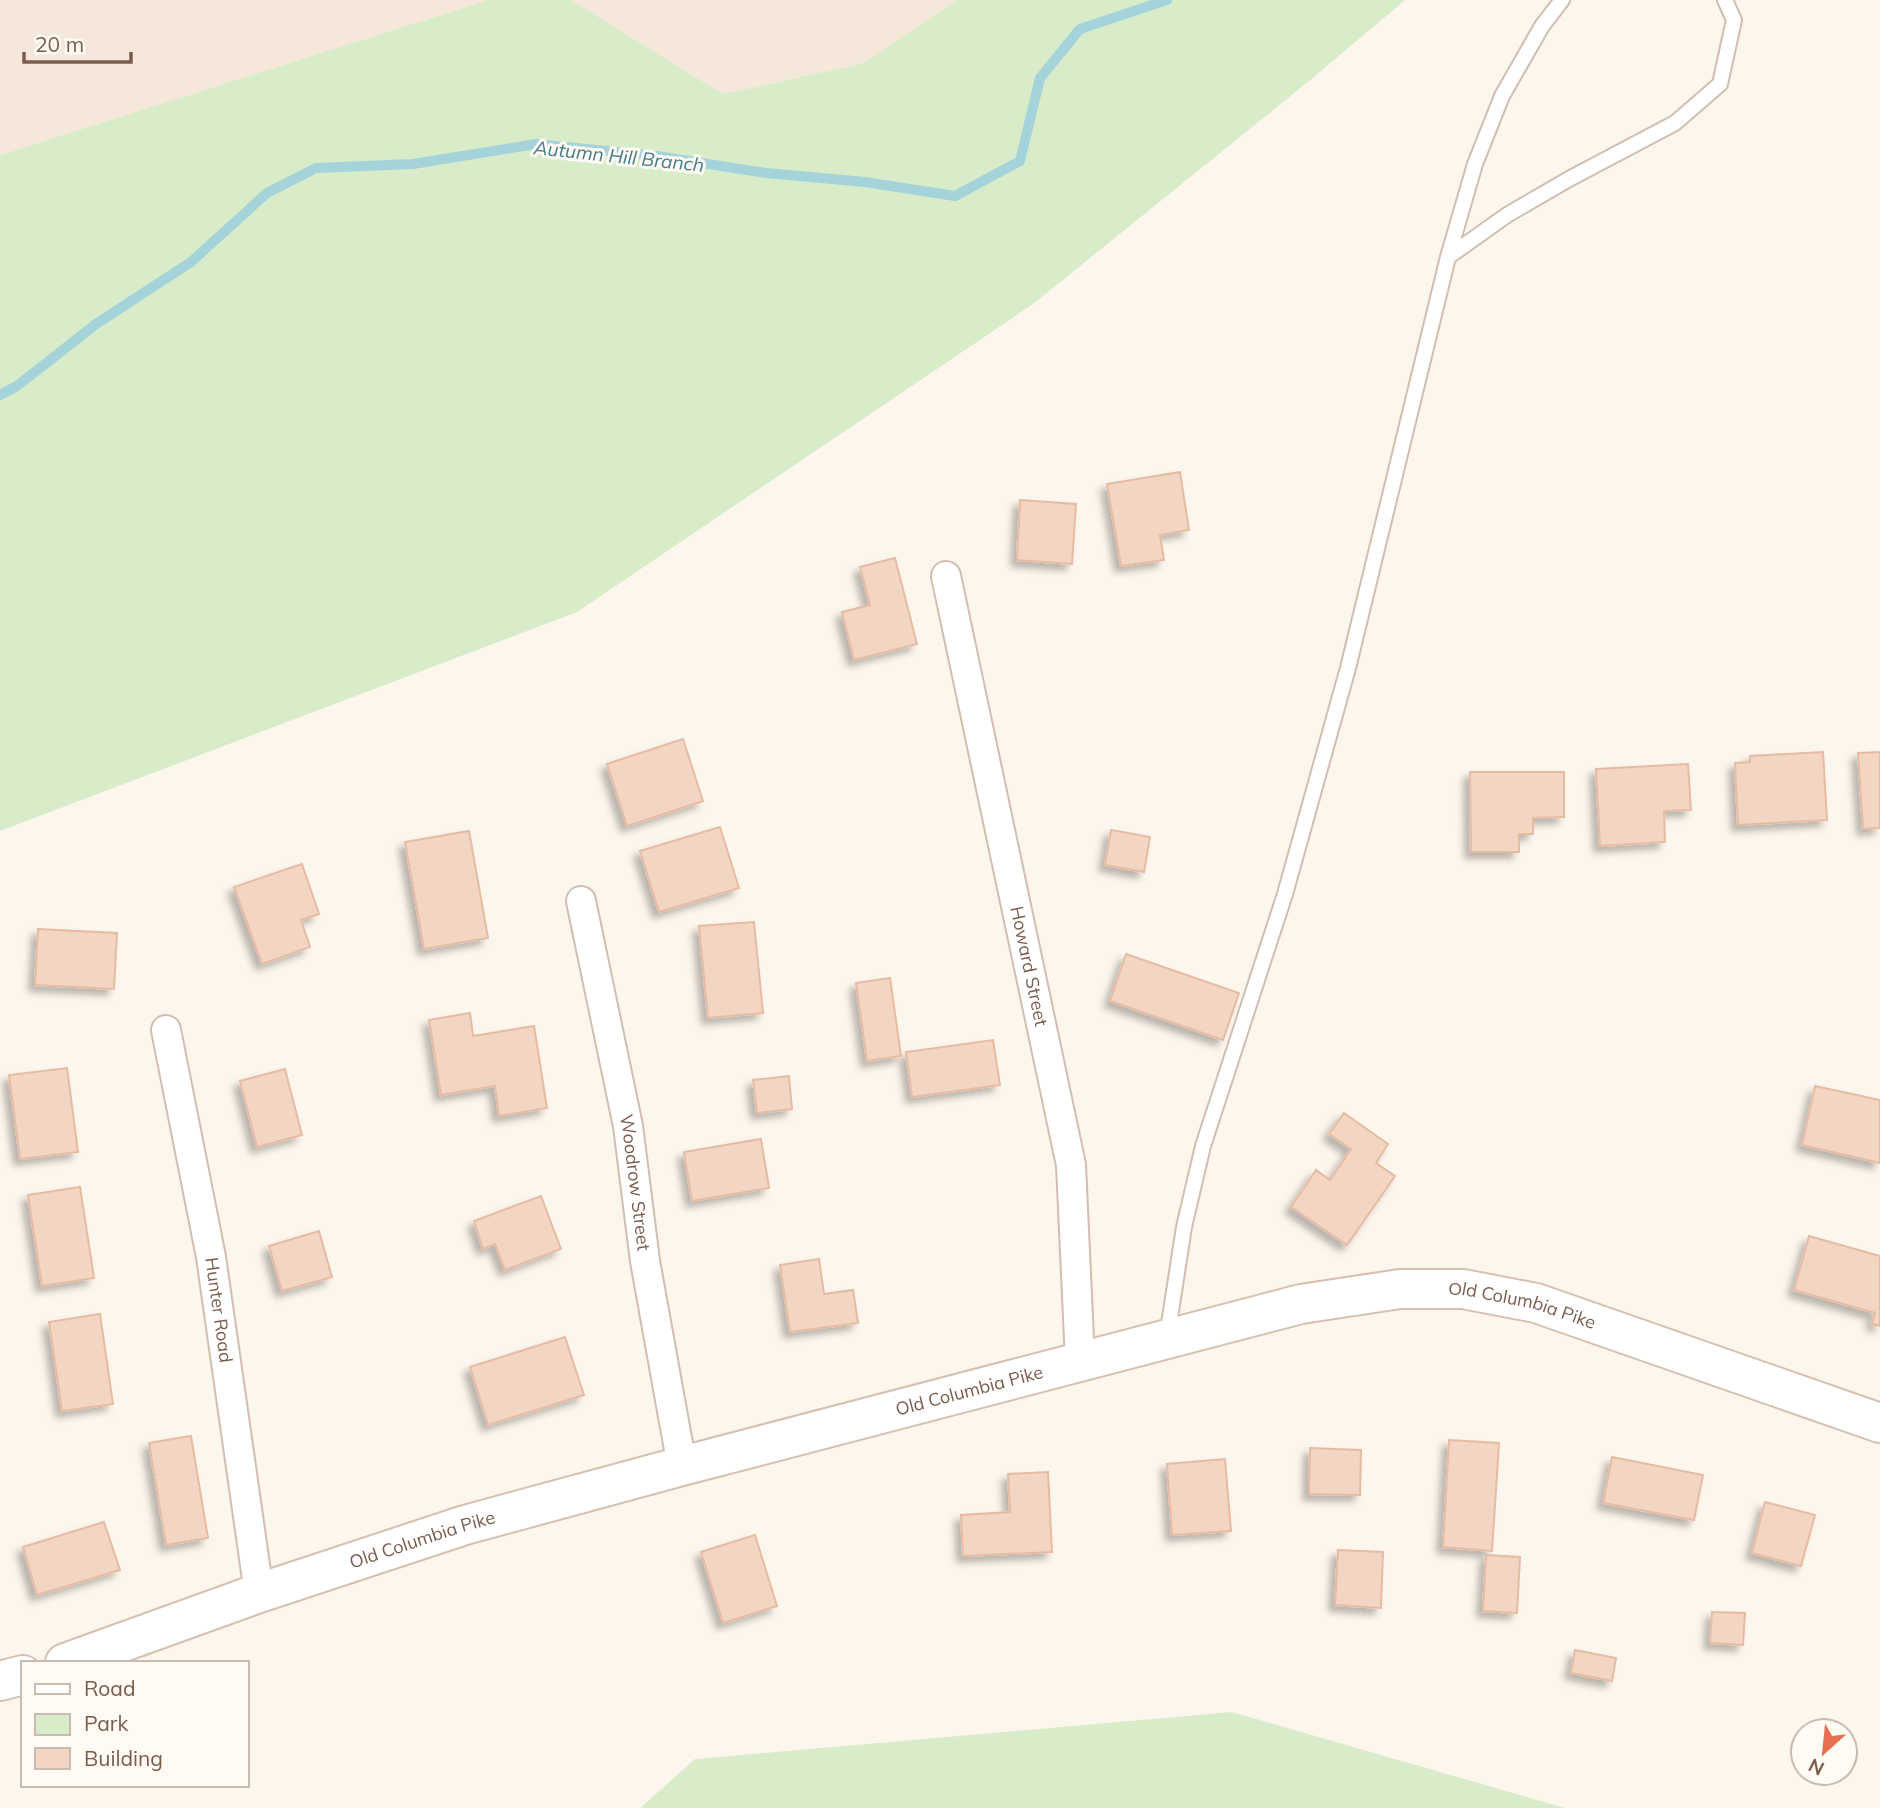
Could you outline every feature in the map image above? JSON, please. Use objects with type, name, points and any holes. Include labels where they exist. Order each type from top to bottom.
[{"type":"street","name":"Howard Street","points":[[946,576],[1071,1165],[1080,1361]]},
{"type":"street","name":"Woodrow Street","points":[[581,901],[628,1126],[645,1261],[682,1466]]},
{"type":"street","name":"Hunter Road","points":[[166,1030],[211,1257],[259,1593]]},
{"type":"street","name":"Old Columbia Pike","points":[[71,1661],[259,1593],[466,1525],[1301,1304],[1400,1289],[1463,1289],[1536,1303],[1880,1423]]},
{"type":"lane","points":[[1166,1339],[1184,1227],[1203,1146],[1285,894],[1348,668],[1448,257],[1475,164],[1502,96],[1542,26],[1562,0]]},
{"type":"lane","points":[[1448,257],[1517,209],[1675,123],[1720,84],[1734,20],[1725,0]]},
{"type":"shaded area","points":[[0,0],[488,0],[0,155]]},
{"type":"shaded area","points":[[571,0],[957,0],[864,63],[723,94]]},
{"type":"green space","points":[[488,0],[571,0],[723,94],[864,63],[957,0],[1405,0],[1033,304],[577,612],[0,831],[0,155]]},
{"type":"green space","points":[[1232,1712],[1565,1808],[640,1808],[695,1759]]},
{"type":"building","points":[[1180,472],[1189,530],[1160,535],[1164,560],[1121,566],[1107,484]]},
{"type":"building","points":[[1020,500],[1076,504],[1072,564],[1017,560]]},
{"type":"building","points":[[895,558],[917,644],[854,660],[842,612],[870,605],[860,567]]},
{"type":"building","points":[[683,739],[703,801],[627,826],[607,764]]},
{"type":"building","points":[[1823,752],[1827,820],[1738,825],[1735,763],[1750,762],[1750,756]]},
{"type":"building","points":[[1880,752],[1880,828],[1863,829],[1858,753]]},
{"type":"building","points":[[1688,764],[1691,810],[1664,811],[1665,842],[1600,846],[1596,769]]},
{"type":"building","points":[[1470,772],[1564,772],[1564,817],[1533,818],[1533,834],[1519,834],[1519,852],[1471,852]]},
{"type":"building","points":[[720,827],[739,888],[659,912],[640,851]]},
{"type":"building","points":[[1111,830],[1150,837],[1144,872],[1105,865]]},
{"type":"building","points":[[469,831],[488,938],[424,949],[405,842]]},
{"type":"building","points":[[302,864],[319,914],[301,920],[310,947],[262,964],[234,887]]},
{"type":"building","points":[[754,922],[763,1013],[708,1018],[699,926]]},
{"type":"building","points":[[38,929],[117,933],[114,989],[35,985]]},
{"type":"building","points":[[1126,954],[1239,993],[1223,1040],[1110,1001]]},
{"type":"building","points":[[890,978],[901,1056],[867,1061],[856,983]]},
{"type":"building","points":[[470,1013],[473,1036],[534,1026],[547,1108],[499,1116],[495,1086],[441,1095],[429,1020]]},
{"type":"building","points":[[993,1040],[1000,1085],[912,1097],[906,1052]]},
{"type":"building","points":[[67,1068],[78,1152],[20,1159],[9,1075]]},
{"type":"building","points":[[285,1069],[302,1135],[257,1147],[240,1081]]},
{"type":"building","points":[[789,1076],[792,1109],[757,1113],[753,1080]]},
{"type":"building","points":[[1815,1086],[1880,1100],[1880,1163],[1802,1145]]},
{"type":"building","points":[[1344,1113],[1388,1144],[1376,1163],[1395,1176],[1347,1245],[1291,1207],[1316,1170],[1330,1180],[1351,1149],[1329,1134]]},
{"type":"building","points":[[761,1139],[769,1188],[692,1201],[684,1152]]},
{"type":"building","points":[[80,1187],[94,1278],[42,1286],[28,1195]]},
{"type":"building","points":[[541,1196],[561,1249],[505,1270],[495,1244],[483,1249],[474,1221]]},
{"type":"building","points":[[319,1231],[332,1277],[282,1291],[269,1246]]},
{"type":"building","points":[[1809,1236],[1880,1256],[1880,1326],[1872,1324],[1875,1313],[1794,1290]]},
{"type":"building","points":[[819,1259],[824,1294],[853,1290],[858,1323],[790,1332],[780,1265]]},
{"type":"building","points":[[100,1314],[113,1404],[62,1411],[49,1322]]},
{"type":"building","points":[[565,1337],[584,1395],[488,1425],[470,1367]]},
{"type":"building","points":[[191,1436],[208,1538],[166,1545],[149,1443]]},
{"type":"building","points":[[1449,1440],[1499,1443],[1492,1551],[1443,1547]]},
{"type":"building","points":[[1310,1448],[1361,1450],[1360,1495],[1309,1494]]},
{"type":"building","points":[[1612,1457],[1703,1475],[1694,1520],[1603,1503]]},
{"type":"building","points":[[1225,1459],[1231,1531],[1172,1535],[1167,1464]]},
{"type":"building","points":[[1048,1472],[1052,1552],[963,1556],[961,1515],[1010,1512],[1008,1474]]},
{"type":"building","points":[[1765,1502],[1815,1515],[1801,1566],[1752,1553]]},
{"type":"building","points":[[104,1522],[120,1570],[37,1595],[23,1547]]},
{"type":"building","points":[[755,1535],[777,1606],[723,1623],[701,1552]]},
{"type":"building","points":[[1338,1550],[1383,1552],[1381,1608],[1335,1605]]},
{"type":"building","points":[[1486,1555],[1520,1557],[1517,1613],[1483,1611]]},
{"type":"building","points":[[1712,1612],[1745,1613],[1743,1645],[1710,1643]]},
{"type":"building","points":[[1575,1650],[1616,1658],[1612,1681],[1571,1673]]},
{"type":"waterway","name":"Autumn Hill Branch","points":[[0,395],[17,386],[96,324],[191,262],[267,193],[316,168],[413,164],[536,144],[657,156],[766,173],[865,182],[955,196],[1020,161],[1040,78],[1080,29],[1167,0]]}]
